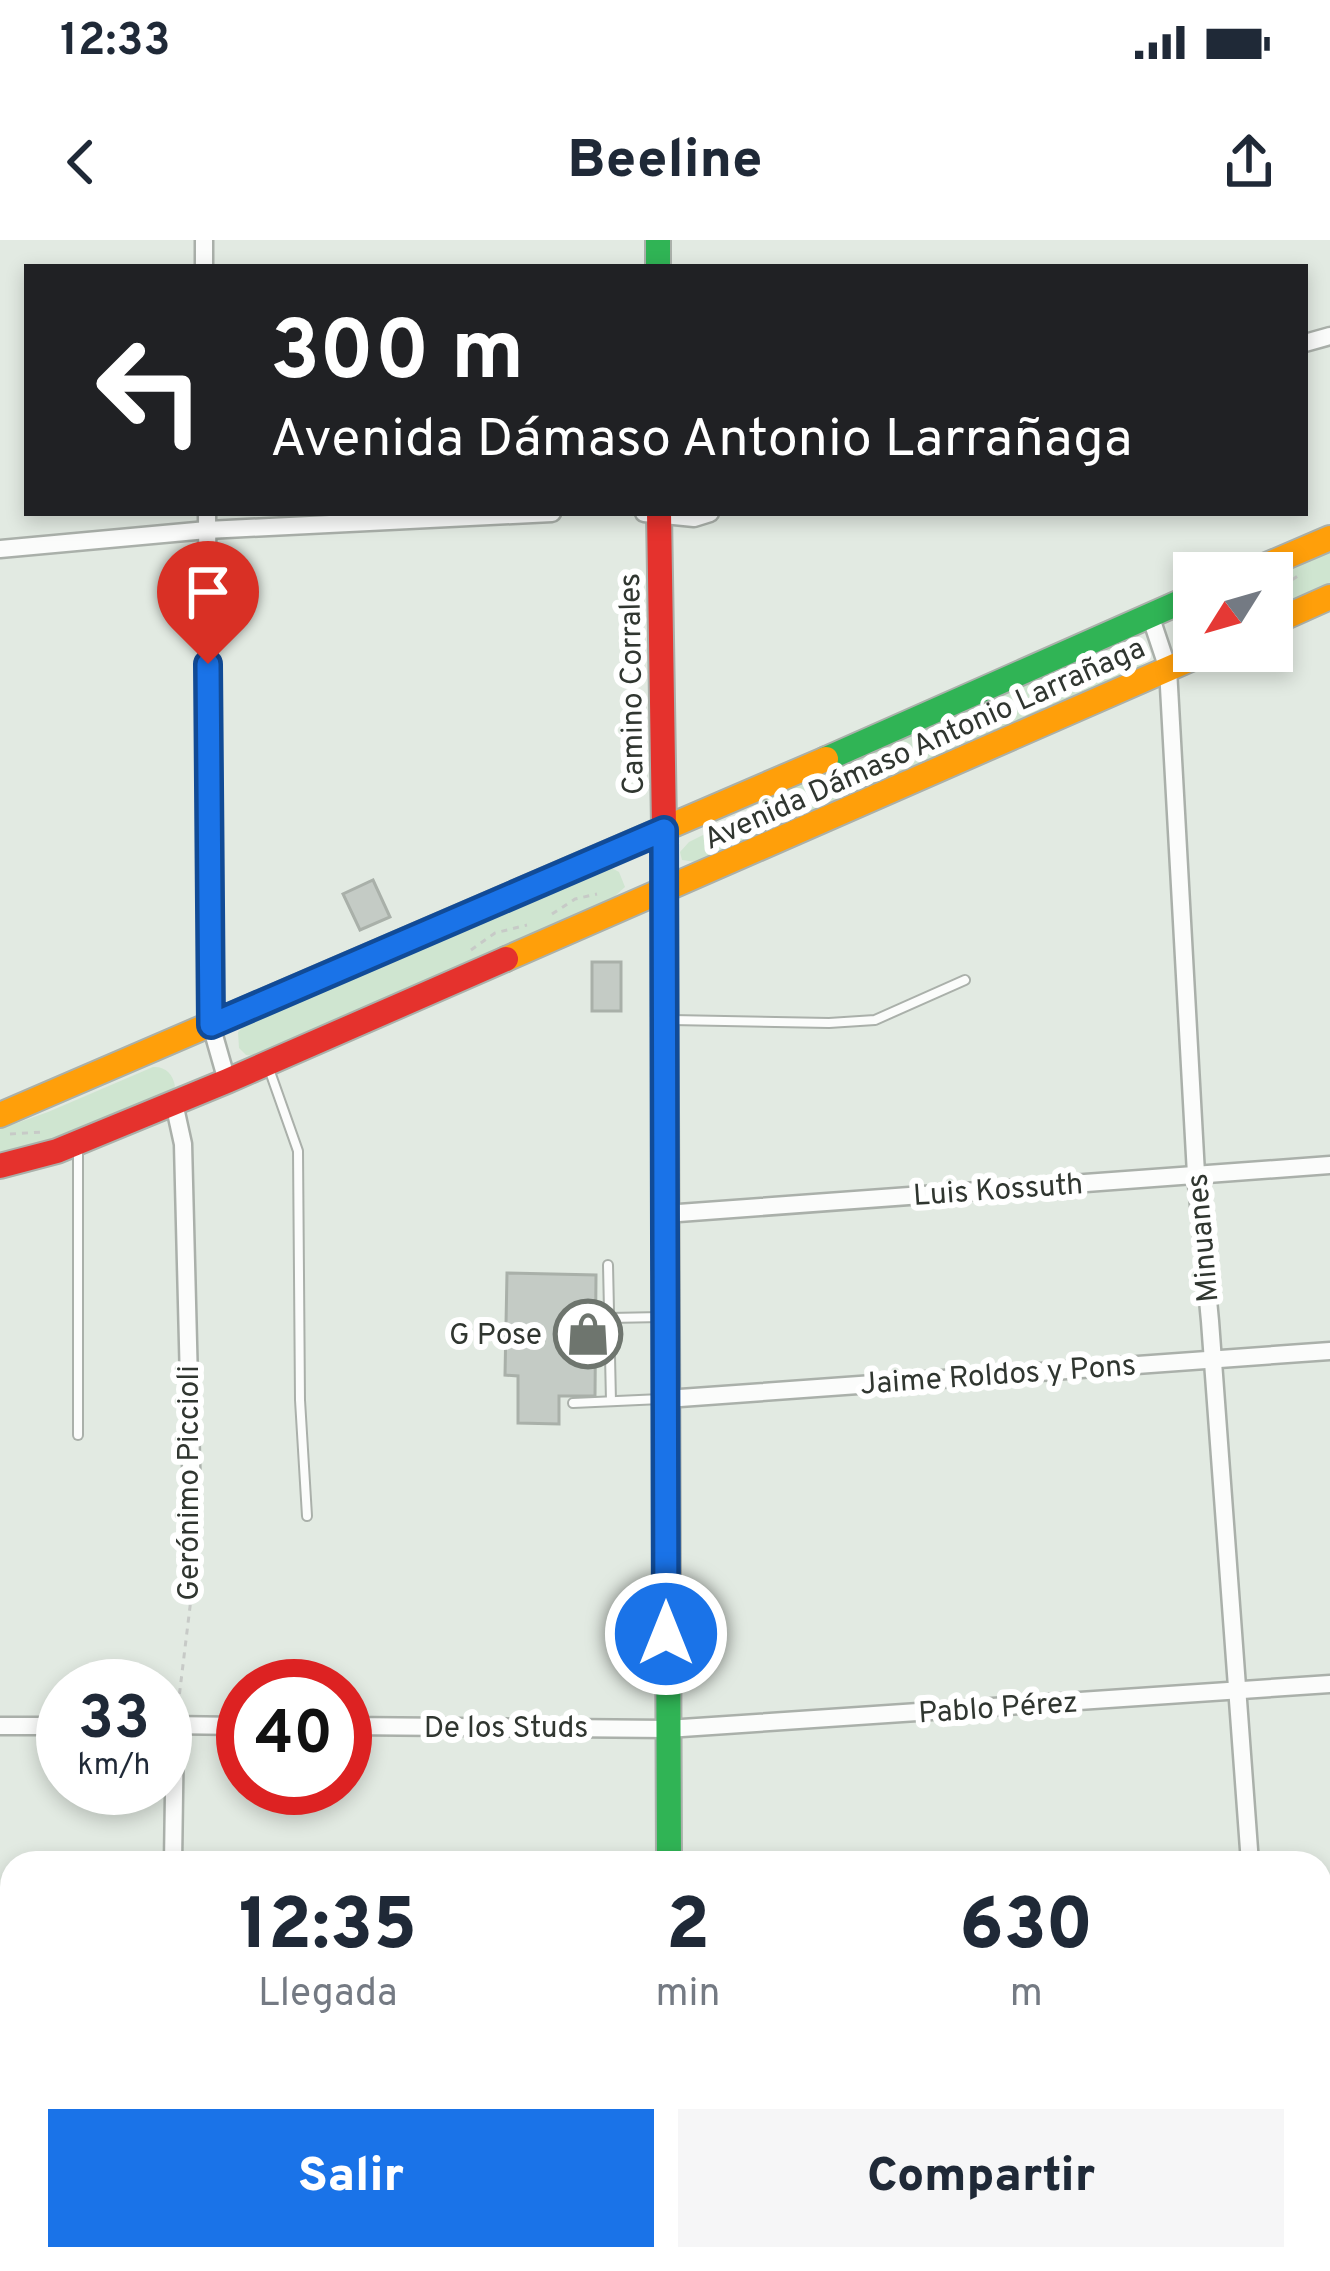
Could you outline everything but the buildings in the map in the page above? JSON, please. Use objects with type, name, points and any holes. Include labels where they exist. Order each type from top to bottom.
[{"type":"street","points":[[0,549],[207,521],[423,516]]},
{"type":"street","name":"Camino Corrales","points":[[659,516],[669,1851]]},
{"type":"street","points":[[207,521],[211,1025],[227,1082]]},
{"type":"street","points":[[1293,554],[1330,538]]},
{"type":"street","points":[[1293,614],[1330,597]]},
{"type":"street","name":"Avenida Dámaso Antonio Larrañaga","points":[[0,1115],[1154,625],[1173,611]]},
{"type":"street","name":"Minuanes","points":[[1154,625],[1168,669],[1196,1174],[1249,1851]]},
{"type":"street","name":"Avenida Dámaso Antonio Larrañaga","points":[[0,1166],[57,1151],[227,1082],[1173,667]]},
{"type":"street","name":"Gerónimo Piccioli","points":[[174,1103],[182,1144],[192,1502]]},
{"type":"street","name":"Luis Kossuth","points":[[665,1214],[1330,1165]]},
{"type":"street","name":"Jaime Roldos y Pons","points":[[666,1399],[1330,1351]]},
{"type":"street","name":"Pablo Pérez","points":[[667,1729],[1330,1684]]},
{"type":"street","points":[[0,1726],[36,1726]]},
{"type":"street","name":"De los Studs","points":[[372,1726],[667,1729]]},
{"type":"street","points":[[171,1815],[172,1851]]},
{"type":"lane","points":[[665,1020],[875,1020],[965,980]]},
{"type":"lane","points":[[267,1064],[298,1151],[300,1400],[307,1516]]},
{"type":"lane","points":[[78,1142],[78,1435]]},
{"type":"lane","points":[[608,1265],[611,1401]]},
{"type":"lane","points":[[609,1318],[665,1317]]},
{"type":"lane","points":[[572,1403],[666,1399]]},
{"type":"path","points":[[1293,581],[1315,568]]},
{"type":"path","points":[[1154,625],[1173,624]]},
{"type":"path","points":[[706,847],[748,824],[1062,689],[1111,655]]},
{"type":"path","points":[[463,956],[494,933],[540,922],[575,899],[595,895]]},
{"type":"path","points":[[0,1137],[48,1131]]},
{"type":"path","name":"Gerónimo Piccioli","points":[[181,1659],[193,1582],[192,1502]]},
{"type":"green space","points":[[1330,550],[1330,585],[1293,601],[1293,566]]},
{"type":"green space","points":[[1122,640],[1137,640],[1144,647],[1146,660],[1140,667],[696,862],[682,860],[680,852],[689,842],[749,812],[768,797]]},
{"type":"green space","points":[[610,867],[619,872],[625,887],[614,897],[255,1056],[239,1048],[238,1032],[245,1025]]},
{"type":"green space","points":[[153,1067],[170,1074],[175,1086],[171,1092],[80,1133],[0,1156],[0,1129]]},
{"type":"traffic: fast","points":[[658,240],[658,264]]},
{"type":"traffic: fast","points":[[826,759],[1173,605]]},
{"type":"traffic: fast","points":[[667,1330],[669,1851]]},
{"type":"traffic: slow","points":[[1293,554],[1330,538]]},
{"type":"traffic: slow","points":[[1293,614],[1330,597]]},
{"type":"traffic: slow","points":[[506,959],[1173,667]]},
{"type":"traffic: slow","points":[[0,1115],[826,759]]},
{"type":"traffic: jam","points":[[659,516],[667,1330]]},
{"type":"traffic: jam","points":[[0,1166],[57,1151],[506,959]]},
{"type":"place","name":"G Pose","points":[[588,1334]]},
{"type":"route","points":[[208,664],[211,1025],[664,830],[666,1634]]}]
